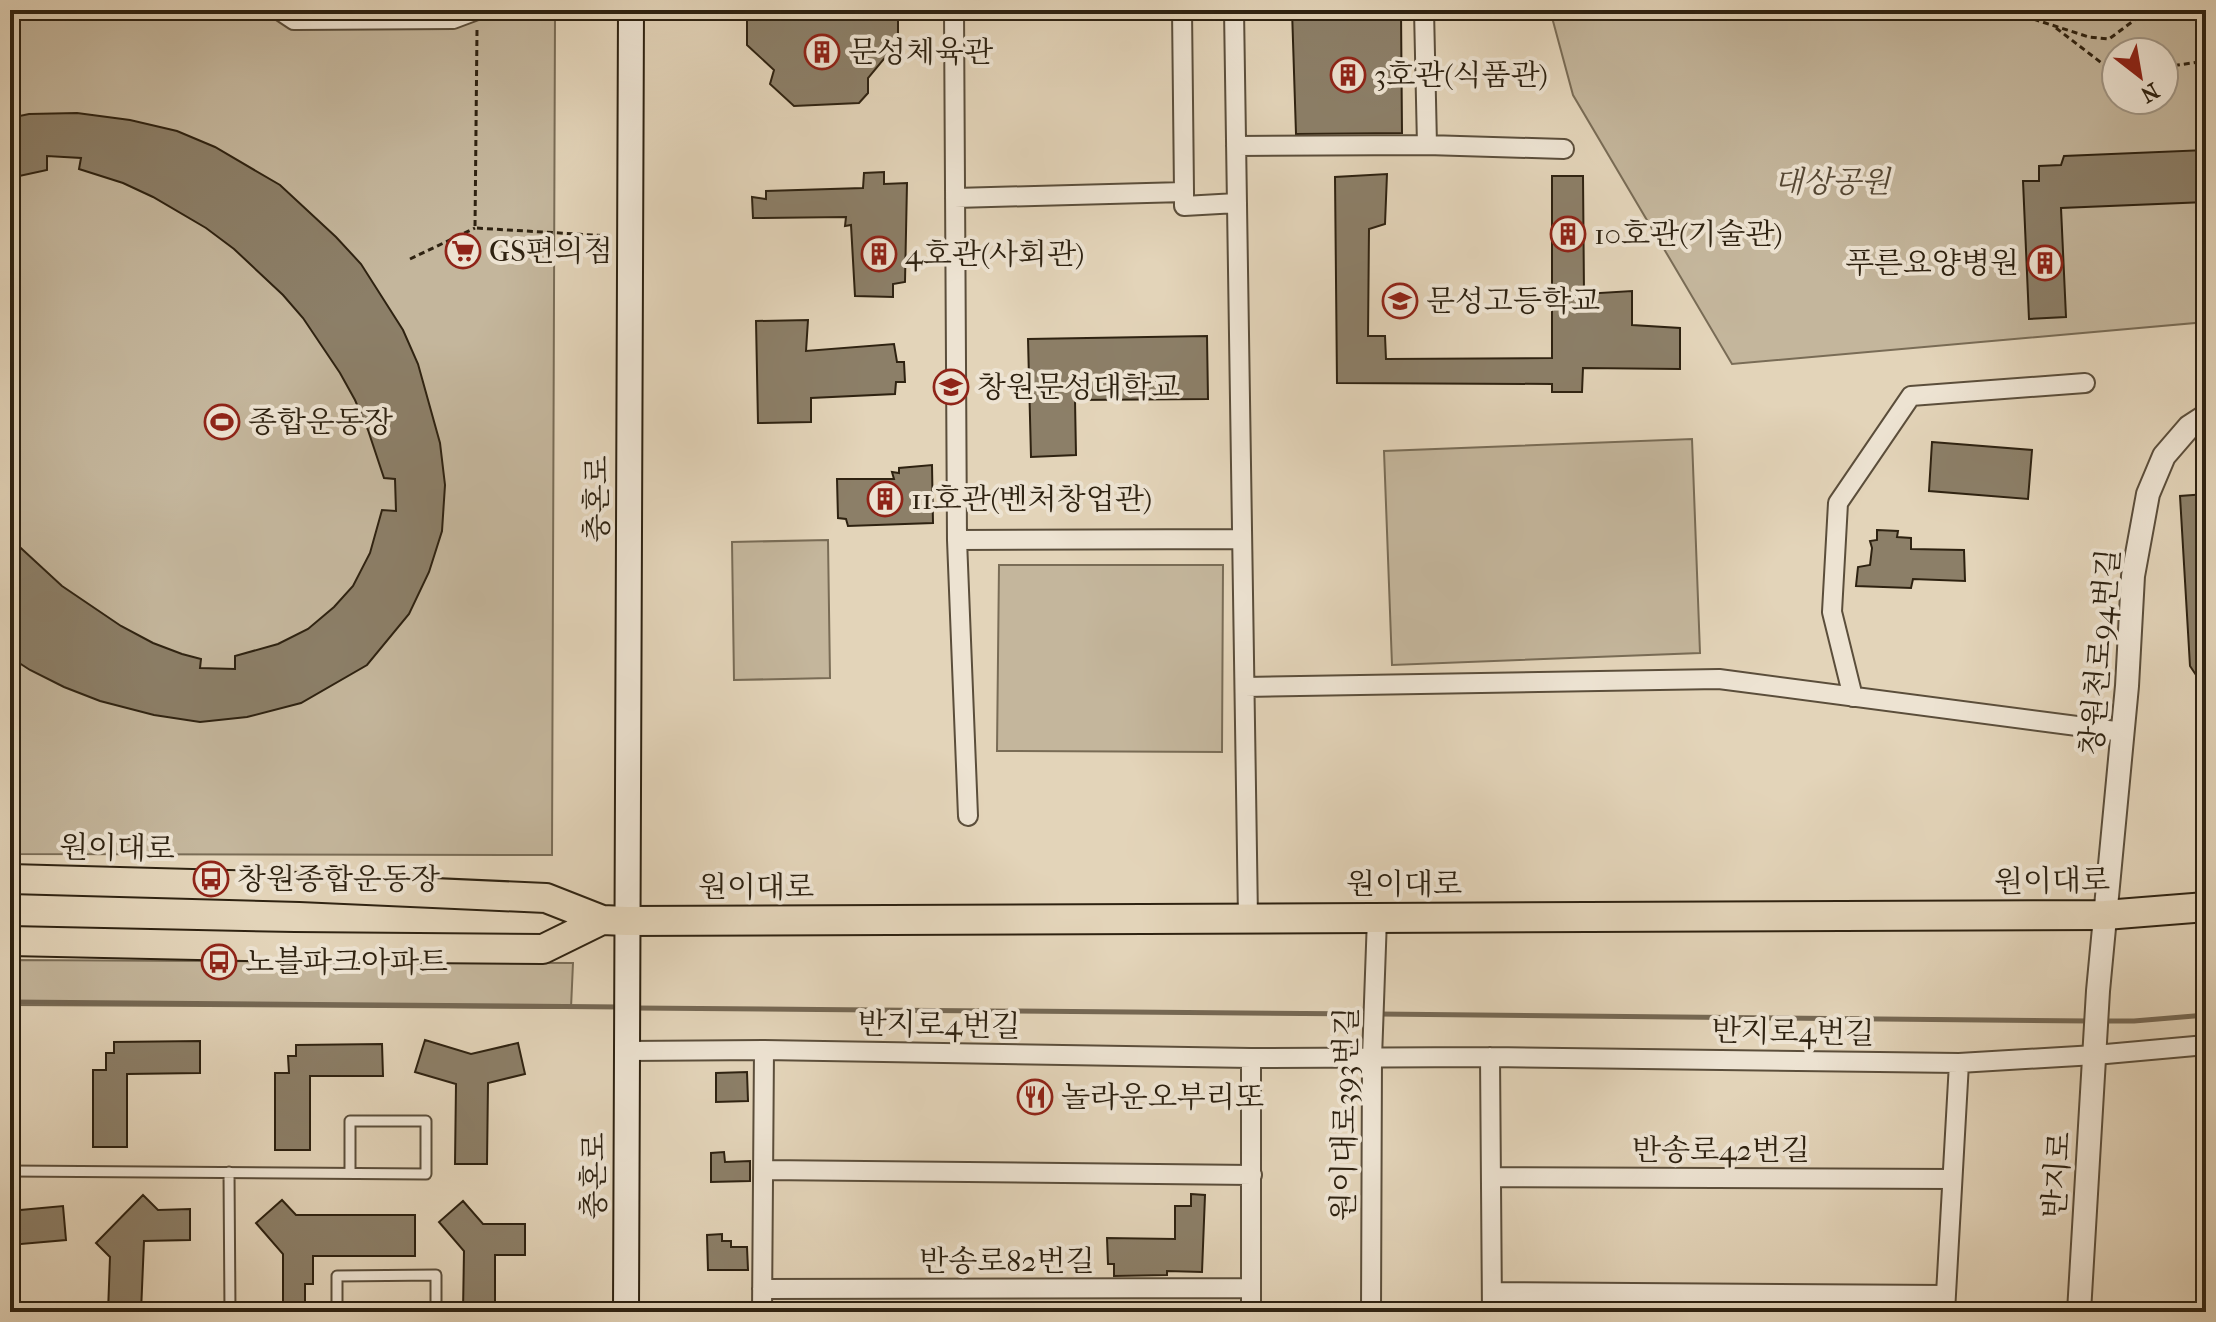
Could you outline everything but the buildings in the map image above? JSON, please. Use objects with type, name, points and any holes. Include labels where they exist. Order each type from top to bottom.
[{"type":"main road","name":"충혼로","points":[[626,1312],[626,987],[615,921],[630,237],[631,10]]},
{"type":"main road","name":"원이대로","points":[[10,879],[546,898],[615,921],[2105,915],[2206,907]]},
{"type":"main road","name":"원이대로","points":[[10,941],[543,949],[615,921]]},
{"type":"street","points":[[279,10],[294,20],[352,15],[477,18]]},
{"type":"street","points":[[954,10],[957,540],[968,816]]},
{"type":"street","points":[[1182,10],[1184,206],[1237,203]]},
{"type":"street","points":[[1234,10],[1248,918]]},
{"type":"street","points":[[1424,10],[1427,145]]},
{"type":"street","points":[[1236,146],[1427,145],[1564,149]]},
{"type":"street","points":[[955,198],[1184,192]]},
{"type":"street","points":[[1853,697],[1832,612],[1838,503],[1911,396],[2085,383]]},
{"type":"street","name":"창원천로94번길","points":[[2105,915],[2123,732],[2133,576],[2148,494],[2164,456],[2189,427],[2206,416]]},
{"type":"street","points":[[957,540],[1242,539]]},
{"type":"street","points":[[1245,687],[1719,679],[2123,732]]},
{"type":"street","name":"반지로","points":[[2079,1312],[2105,915]]},
{"type":"street","name":"원이대로393번길","points":[[1371,1312],[1372,1058],[1377,918]]},
{"type":"street","name":"반지로4번길","points":[[626,1046],[1251,1058],[1490,1057],[1959,1063],[2095,1049],[2206,1045]]},
{"type":"street","points":[[762,1312],[764,1050]]},
{"type":"street","points":[[1490,1057],[1492,1312]]},
{"type":"street","points":[[1251,1058],[1251,1312]]},
{"type":"street","points":[[1493,1292],[1946,1304],[1959,1063]]},
{"type":"street","points":[[764,1170],[1252,1175]]},
{"type":"street","name":"반송로42번길","points":[[1491,1177],[1951,1179]]},
{"type":"street","name":"반송로82번길","points":[[762,1289],[1251,1288]]},
{"type":"lane","points":[[10,1171],[426,1174],[426,1121],[350,1121],[350,1173]]},
{"type":"lane","points":[[229,1172],[230,1312]]},
{"type":"lane","points":[[337,1312],[337,1276],[436,1275],[436,1312]]},
{"type":"path","points":[[2005,10],[2089,37],[2109,39],[2148,10]]},
{"type":"path","points":[[475,228],[477,18]]},
{"type":"path","points":[[2053,26],[2100,62]]},
{"type":"path","points":[[2180,65],[2206,61]]},
{"type":"path","points":[[410,259],[475,228],[630,237]]},
{"type":"green space","name":"대상공원","points":[[1550,10],[2206,10],[2206,322],[1732,364],[1573,95]]},
{"type":"green space","points":[[10,15],[555,15],[552,855],[10,854]]},
{"type":"green space","points":[[1692,439],[1700,653],[1392,665],[1384,451]]},
{"type":"green space","points":[[828,540],[830,678],[734,680],[732,542]]},
{"type":"green space","points":[[999,565],[1223,565],[1222,752],[997,751]]},
{"type":"green space","points":[[10,960],[573,963],[571,1008],[10,1005]]},
{"type":"waterway","points":[[10,1002],[621,1007]]},
{"type":"waterway","points":[[635,1008],[1369,1014]]},
{"type":"waterway","points":[[1379,1014],[2089,1021]]},
{"type":"waterway","points":[[2103,1021],[2206,1015]]},
{"type":"place","name":"문성체육관","points":[[822,52]]},
{"type":"place","name":"3호관(식품관)","points":[[1348,75]]},
{"type":"place","name":"10호관(기술관)","points":[[1568,234]]},
{"type":"place","name":"GS편의점","points":[[463,251]]},
{"type":"place","name":"4호관(사회관)","points":[[879,254]]},
{"type":"place","name":"푸른요양병원","points":[[2045,263]]},
{"type":"place","name":"문성고등학교","points":[[1400,301]]},
{"type":"place","name":"창원문성대학교","points":[[951,387]]},
{"type":"place","name":"종합운동장","points":[[222,422]]},
{"type":"place","name":"11호관(벤처창업관)","points":[[885,499]]},
{"type":"place","name":"창원종합운동장","points":[[211,879]]},
{"type":"place","name":"노블파크아파트","points":[[219,962]]},
{"type":"place","name":"놀라운오부리또","points":[[1035,1097]]}]
